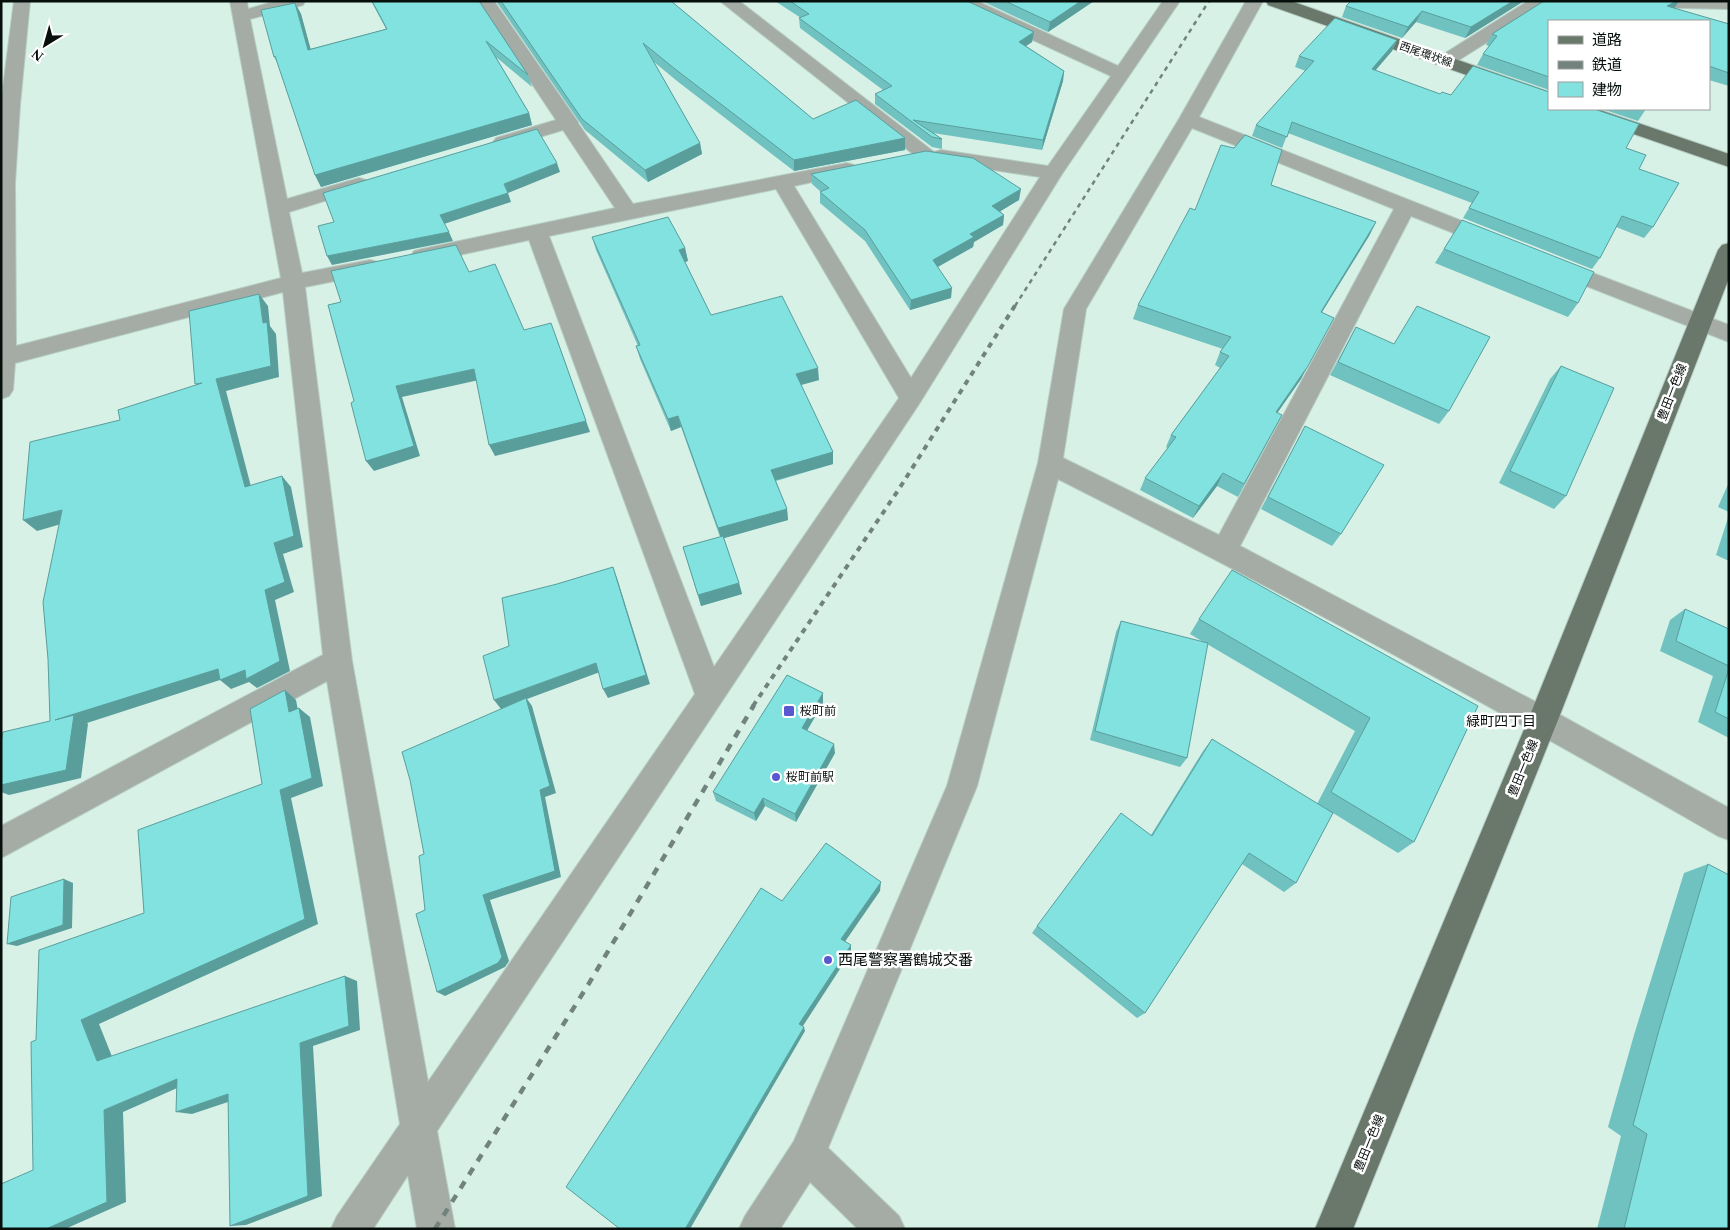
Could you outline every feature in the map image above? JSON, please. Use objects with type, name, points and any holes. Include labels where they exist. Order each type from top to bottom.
[{"type":"main road","name":"西尾環状線","points":[[1274,1],[1548,98]]},
{"type":"main road","points":[[1583,110],[1729,161]]},
{"type":"main road","name":"豊田一色線","points":[[1334,1229],[1543,720],[1729,250]]},
{"type":"street","points":[[1,390],[5,357],[3,208],[6,91],[22,1]]},
{"type":"street","points":[[297,1],[238,9],[293,282],[338,661],[436,1229]]},
{"type":"street","points":[[485,1],[569,122],[628,212]]},
{"type":"street","points":[[728,1],[925,154]]},
{"type":"street","points":[[963,1],[1121,74]]},
{"type":"street","points":[[350,1229],[911,398],[1053,173],[1172,1]]},
{"type":"street","points":[[758,1229],[807,1154],[962,786],[1050,464],[1075,308],[1188,119],[1255,1]]},
{"type":"street","points":[[1445,61],[1540,1]]},
{"type":"street","points":[[1589,1],[1729,4]]},
{"type":"street","points":[[1188,119],[1506,246]]},
{"type":"street","points":[[485,147],[569,122]]},
{"type":"street","points":[[896,159],[925,154],[1053,173]]},
{"type":"street","points":[[5,357],[293,282],[537,233],[628,212],[867,165]]},
{"type":"street","points":[[279,208],[372,180]]},
{"type":"street","points":[[781,181],[911,398]]},
{"type":"street","points":[[1224,550],[1406,206]]},
{"type":"street","points":[[537,233],[710,695]]},
{"type":"street","points":[[1534,257],[1729,334]]},
{"type":"street","points":[[1050,464],[1224,550],[1543,720],[1729,825]]},
{"type":"street","points":[[1,844],[338,661]]},
{"type":"street","points":[[807,1154],[886,1229]]},
{"type":"building","points":[[372,1],[479,1],[528,75],[486,41],[529,113],[315,175],[274,57],[261,10],[295,3],[308,50],[387,29]]},
{"type":"building","points":[[501,1],[671,1],[813,119],[856,100],[905,138],[794,160],[643,43],[700,143],[645,170],[582,119]]},
{"type":"building","points":[[790,1],[967,1],[1034,32],[1019,42],[1064,71],[1043,140],[913,120],[942,139],[932,137],[875,94],[892,86],[799,18],[809,14]]},
{"type":"building","points":[[1005,1],[1081,1],[1050,22]]},
{"type":"building","points":[[1351,1],[1513,1],[1471,27],[1422,11],[1408,27],[1346,6]]},
{"type":"building","points":[[1544,1],[1676,1],[1667,6],[1729,24],[1729,73],[1710,66],[1710,20],[1548,20],[1548,77],[1483,54],[1497,36],[1492,34]]},
{"type":"building","points":[[1335,18],[1397,40],[1372,69],[1440,94],[1442,92],[1451,95],[1473,66],[1548,92],[1548,110],[1597,110],[1639,124],[1626,148],[1646,155],[1639,169],[1679,183],[1653,227],[1622,216],[1600,258],[1469,208],[1479,192],[1292,122],[1287,137],[1256,125],[1314,61],[1299,56]]},
{"type":"building","points":[[537,129],[557,163],[504,184],[508,193],[440,215],[449,232],[327,256],[318,226],[334,222],[323,193]]},
{"type":"building","points":[[1245,135],[1282,150],[1271,185],[1376,222],[1321,312],[1334,318],[1308,366],[1276,412],[1282,415],[1244,484],[1223,473],[1199,506],[1145,478],[1176,437],[1171,435],[1229,356],[1220,352],[1231,337],[1138,305],[1190,208],[1195,210],[1221,145],[1234,148]]},
{"type":"building","points":[[926,151],[973,158],[1021,189],[992,206],[1004,215],[970,234],[974,237],[933,260],[952,288],[911,300],[865,230],[820,192],[829,188],[811,174]]},
{"type":"building","points":[[668,217],[685,248],[679,250],[711,315],[782,296],[818,368],[796,374],[833,452],[771,470],[787,509],[718,528],[678,416],[668,419],[636,346],[640,345],[592,237]]},
{"type":"building","points":[[1462,220],[1594,272],[1578,303],[1444,249]]},
{"type":"building","points":[[456,245],[469,272],[495,264],[524,330],[551,323],[586,421],[489,445],[474,369],[396,386],[414,446],[366,461],[351,403],[354,401],[328,305],[341,302],[331,271]]},
{"type":"building","points":[[259,294],[263,323],[267,322],[271,366],[216,379],[245,487],[282,476],[294,536],[274,543],[285,582],[265,590],[280,661],[246,679],[245,670],[220,680],[218,669],[55,720],[74,715],[66,770],[1,785],[1,742],[3,732],[50,721],[48,659],[43,602],[62,510],[23,520],[30,442],[120,420],[118,410],[202,383],[195,384],[189,311]]},
{"type":"building","points":[[1417,306],[1490,337],[1449,411],[1338,362],[1356,327],[1394,344]]},
{"type":"building","points":[[1561,366],[1614,388],[1566,496],[1510,471]]},
{"type":"building","points":[[1305,426],[1384,465],[1341,534],[1268,497]]},
{"type":"building","points":[[723,536],[739,583],[698,595],[683,547]]},
{"type":"building","points":[[613,567],[646,675],[603,689],[596,663],[494,700],[483,656],[509,646],[502,598]]},
{"type":"building","points":[[1232,570],[1478,706],[1414,842],[1331,792],[1370,718],[1199,619]]},
{"type":"building","points":[[1685,609],[1729,629],[1729,666],[1676,641]]},
{"type":"building","points":[[1121,621],[1208,643],[1187,758],[1095,731]]},
{"type":"building","points":[[1729,669],[1729,719],[1715,712]]},
{"type":"building","name":"桜町前駅","points":[[787,675],[823,693],[802,728],[834,744],[795,814],[763,798],[754,813],[713,792]]},
{"type":"building","points":[[285,690],[289,712],[299,708],[312,778],[280,790],[305,919],[81,1020],[97,1061],[345,976],[349,1026],[300,1043],[308,1196],[230,1226],[228,1094],[176,1112],[177,1079],[104,1110],[107,1202],[46,1229],[1,1229],[1,1184],[33,1170],[31,1042],[36,1040],[39,950],[144,913],[138,830],[262,784],[250,709]]},
{"type":"building","points":[[526,698],[550,786],[540,790],[555,871],[483,895],[502,957],[498,963],[437,992],[416,914],[425,910],[419,856],[424,854],[410,780],[402,752]]},
{"type":"building","points":[[1212,739],[1333,813],[1296,883],[1249,853],[1145,1013],[1037,926],[1121,813],[1152,836]]},
{"type":"building","points":[[826,843],[881,882],[841,939],[851,945],[799,1024],[804,1027],[685,1229],[620,1229],[566,1187],[761,888],[782,901]]},
{"type":"building","points":[[1708,864],[1729,875],[1729,1229],[1624,1229],[1647,1134],[1633,1125]]},
{"type":"building","points":[[64,879],[63,925],[7,944],[11,897]]},
{"type":"railway","points":[[1015,306],[1209,1]]},
{"type":"railway","points":[[753,706],[899,489],[1016,304]]},
{"type":"railway","points":[[435,1229],[588,985],[754,705]]},
{"type":"place","name":"桜町前","points":[[789,711]]},
{"type":"place","name":"桜町前駅","points":[[776,777]]},
{"type":"place","name":"西尾警察署鶴城交番","points":[[828,960]]},
{"type":"district","name":"緑町四丁目","points":[[1501,721]]}]
